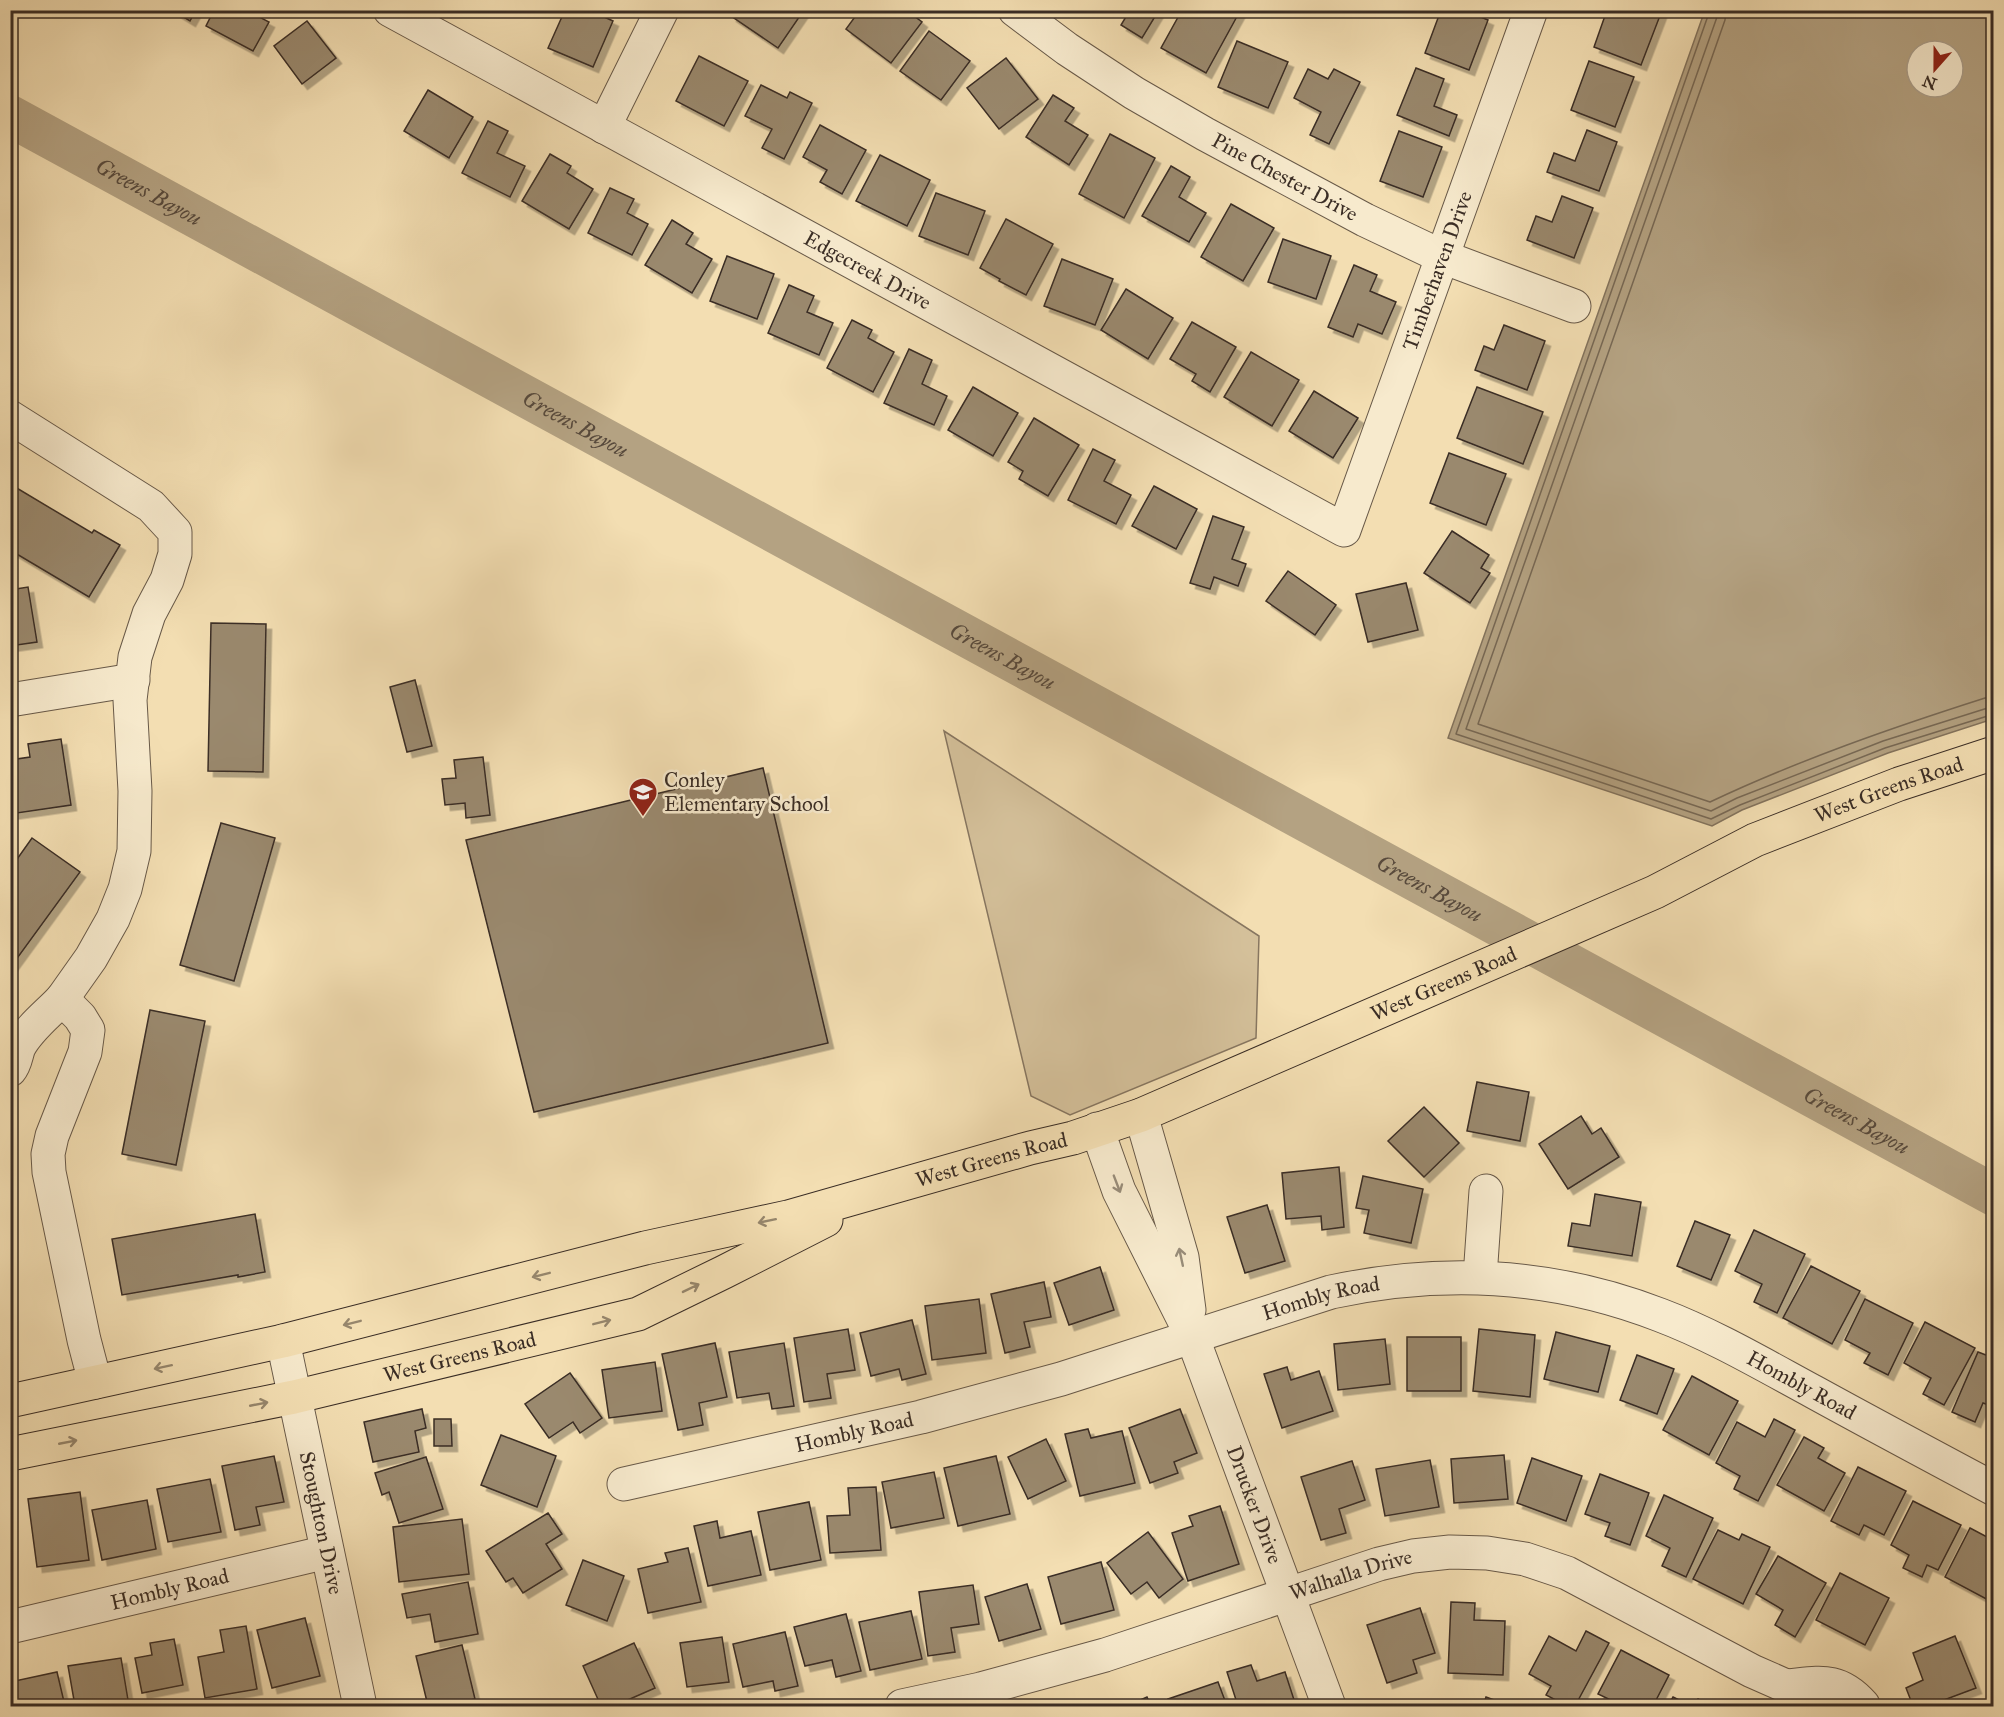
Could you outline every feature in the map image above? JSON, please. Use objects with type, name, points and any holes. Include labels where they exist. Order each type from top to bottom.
[{"type":"main road","name":"West Greens Road","points":[[10,1401],[283,1341],[645,1248],[788,1217],[1141,1115],[1655,892],[1755,840],[1899,784],[1994,753]]},
{"type":"main road","name":"West Greens Road","points":[[10,1454],[294,1397],[638,1314],[884,1190]]},
{"type":"street","name":"Edgecreek Drive","points":[[390,10],[1344,530]]},
{"type":"street","points":[[604,127],[662,10]]},
{"type":"street","name":"Pine Chester Drive","points":[[1016,10],[1067,49],[1115,80],[1195,128],[1365,220],[1443,257],[1574,306]]},
{"type":"street","name":"Timberhaven Drive","points":[[1344,530],[1531,10]]},
{"type":"street","points":[[10,417],[151,506],[175,532],[175,554],[167,580],[146,625],[135,657],[130,700],[135,791],[134,851],[125,890],[113,920],[91,958],[62,999],[27,1035],[13,1057]]},
{"type":"street","points":[[10,700],[133,680]]},
{"type":"street","points":[[62,999],[80,1017],[88,1030],[85,1052],[52,1136],[48,1154],[84,1340],[95,1382]]},
{"type":"street","name":"Drucker Drive","points":[[1141,1115],[1182,1257],[1192,1336]]},
{"type":"street","name":"Drucker Drive","points":[[1098,1129],[1119,1191],[1192,1336],[1329,1707]]},
{"type":"street","points":[[1479,1277],[1486,1191]]},
{"type":"street","name":"Hombly Road","points":[[624,1484],[921,1417],[1061,1379],[1331,1292],[1401,1280],[1479,1277],[1510,1279],[1575,1290],[1606,1297],[1660,1315],[1751,1358],[1994,1489]]},
{"type":"street","name":"Stoughton Drive","points":[[283,1341],[360,1707]]},
{"type":"street","name":"Hombly Road","points":[[10,1627],[327,1552]]},
{"type":"street","name":"Walhalla Drive","points":[[902,1707],[981,1689],[1105,1655],[1379,1564],[1413,1556],[1450,1552],[1487,1553],[1525,1559],[1567,1573],[1799,1696]]},
{"type":"street","points":[[1799,1696],[1825,1682],[1852,1693],[1863,1705],[1862,1707]]},
{"type":"shaded area","points":[[944,731],[1259,936],[1256,1038],[1070,1115],[1031,1096]]},
{"type":"water","points":[[1705,10],[1994,11],[1993,719],[1888,753],[1742,810],[1712,826],[1448,738]]},
{"type":"building","points":[[172,10],[196,10],[190,21]]},
{"type":"building","points":[[214,10],[246,10],[269,22],[253,51],[206,26]]},
{"type":"building","points":[[565,10],[589,10],[613,21],[593,67],[548,48]]},
{"type":"building","points":[[735,10],[804,10],[778,48],[731,16]]},
{"type":"building","points":[[860,10],[906,10],[922,22],[891,63],[846,29]]},
{"type":"building","points":[[1130,10],[1159,10],[1142,38],[1121,25]]},
{"type":"building","points":[[1182,10],[1240,11],[1206,73],[1161,48]]},
{"type":"building","points":[[1441,10],[1464,10],[1488,20],[1469,70],[1425,53]]},
{"type":"building","points":[[1607,10],[1654,10],[1661,13],[1641,65],[1594,47]]},
{"type":"building","points":[[307,21],[336,58],[302,84],[274,46]]},
{"type":"building","points":[[929,31],[970,61],[941,100],[900,71]]},
{"type":"building","points":[[1237,41],[1288,62],[1268,108],[1218,87]]},
{"type":"building","points":[[699,56],[748,81],[724,126],[676,101]]},
{"type":"building","points":[[1006,58],[1038,99],[999,129],[967,88]]},
{"type":"building","points":[[1589,61],[1634,77],[1615,127],[1571,110]]},
{"type":"building","points":[[1416,68],[1444,79],[1434,106],[1457,115],[1449,136],[1397,115]]},
{"type":"building","points":[[1308,69],[1328,79],[1334,69],[1360,82],[1329,144],[1310,135],[1321,112],[1294,98]]},
{"type":"building","points":[[761,85],[787,98],[790,92],[812,103],[784,159],[762,148],[772,129],[745,116]]},
{"type":"building","points":[[428,90],[473,117],[449,158],[404,131]]},
{"type":"building","points":[[1053,95],[1074,108],[1065,121],[1088,135],[1069,165],[1026,137]]},
{"type":"building","points":[[488,121],[508,131],[497,153],[525,166],[510,197],[462,173]]},
{"type":"building","points":[[820,125],[866,150],[842,194],[820,182],[827,170],[803,157]]},
{"type":"building","points":[[1587,130],[1617,142],[1599,191],[1547,172],[1554,153],[1575,161]]},
{"type":"building","points":[[1399,131],[1442,147],[1423,197],[1380,181]]},
{"type":"building","points":[[1110,134],[1155,158],[1124,218],[1079,194]]},
{"type":"building","points":[[550,154],[571,166],[567,173],[593,189],[569,229],[522,201]]},
{"type":"building","points":[[880,155],[930,180],[907,226],[856,201]]},
{"type":"building","points":[[1171,166],[1190,177],[1179,197],[1206,213],[1189,242],[1142,216]]},
{"type":"building","points":[[610,188],[634,199],[627,213],[648,224],[632,255],[588,233]]},
{"type":"building","points":[[936,193],[985,211],[968,255],[919,236]]},
{"type":"building","points":[[1562,196],[1593,208],[1574,258],[1527,240],[1536,216],[1552,222]]},
{"type":"building","points":[[1231,204],[1274,228],[1243,281],[1201,257]]},
{"type":"building","points":[[1006,219],[1053,244],[1026,295],[980,268]]},
{"type":"building","points":[[672,220],[693,233],[686,244],[712,259],[692,293],[645,265]]},
{"type":"building","points":[[1283,239],[1331,256],[1316,299],[1268,282]]},
{"type":"building","points":[[727,256],[774,274],[757,319],[710,301]]},
{"type":"building","points":[[1062,259],[1113,279],[1095,325],[1044,306]]},
{"type":"building","points":[[1354,265],[1377,275],[1370,291],[1396,302],[1382,334],[1358,324],[1353,337],[1328,327]]},
{"type":"building","points":[[789,285],[814,296],[807,312],[833,323],[819,355],[768,333]]},
{"type":"building","points":[[1126,289],[1173,318],[1148,359],[1101,330]]},
{"type":"building","points":[[852,320],[872,330],[868,338],[894,352],[873,392],[827,368]]},
{"type":"building","points":[[1192,322],[1236,347],[1210,392],[1192,381],[1196,374],[1170,359]]},
{"type":"building","points":[[1504,325],[1545,341],[1527,390],[1475,370],[1484,346],[1494,350]]},
{"type":"building","points":[[909,349],[932,360],[922,384],[947,396],[934,425],[884,403]]},
{"type":"building","points":[[1251,352],[1299,380],[1272,426],[1224,397]]},
{"type":"building","points":[[973,387],[1018,413],[993,456],[948,430]]},
{"type":"building","points":[[1477,387],[1543,412],[1523,464],[1457,438]]},
{"type":"building","points":[[1314,391],[1358,418],[1333,458],[1289,431]]},
{"type":"building","points":[[1034,418],[1079,445],[1048,496],[1019,479],[1023,471],[1008,462]]},
{"type":"building","points":[[1093,449],[1115,460],[1104,481],[1131,495],[1116,524],[1068,500]]},
{"type":"building","points":[[1449,453],[1506,474],[1486,525],[1430,503]]},
{"type":"building","points":[[10,484],[92,533],[94,530],[120,545],[89,597],[10,550]]},
{"type":"building","points":[[1154,486],[1197,509],[1176,549],[1132,526]]},
{"type":"building","points":[[1213,516],[1244,527],[1232,559],[1246,564],[1238,586],[1214,577],[1210,589],[1190,583]]},
{"type":"building","points":[[1452,531],[1489,555],[1481,568],[1490,573],[1470,603],[1424,573]]},
{"type":"building","points":[[1288,571],[1336,605],[1315,635],[1266,601]]},
{"type":"building","points":[[1406,583],[1418,630],[1368,642],[1356,594]]},
{"type":"building","points":[[28,587],[37,642],[10,646],[10,590]]},
{"type":"building","points":[[211,623],[266,624],[263,772],[208,771]]},
{"type":"building","points":[[415,680],[432,746],[407,752],[390,687]]},
{"type":"building","points":[[61,739],[71,805],[10,814],[10,760],[30,757],[28,744]]},
{"type":"building","points":[[483,757],[490,815],[466,818],[465,803],[445,805],[442,779],[456,778],[454,760]]},
{"type":"building","points":[[763,768],[828,1043],[534,1112],[466,840]]},
{"type":"building","points":[[221,823],[275,838],[234,981],[180,965]]},
{"type":"building","points":[[32,838],[80,872],[10,968],[10,869]]},
{"type":"building","points":[[150,1010],[205,1021],[176,1165],[122,1154]]},
{"type":"building","points":[[1477,1082],[1529,1092],[1520,1141],[1467,1131]]},
{"type":"building","points":[[1424,1107],[1459,1143],[1424,1177],[1388,1141]]},
{"type":"building","points":[[1581,1116],[1592,1134],[1601,1128],[1619,1157],[1568,1189],[1539,1144]]},
{"type":"building","points":[[1339,1167],[1344,1227],[1322,1230],[1321,1216],[1286,1219],[1282,1173]]},
{"type":"building","points":[[1363,1176],[1423,1189],[1411,1243],[1364,1233],[1369,1210],[1356,1208]]},
{"type":"building","points":[[1595,1194],[1641,1202],[1632,1256],[1568,1246],[1572,1223],[1590,1226]]},
{"type":"building","points":[[1267,1205],[1285,1261],[1245,1273],[1227,1217]]},
{"type":"building","points":[[255,1214],[265,1272],[122,1295],[112,1239]]},
{"type":"building","points":[[1695,1221],[1730,1235],[1711,1280],[1677,1266]]},
{"type":"building","points":[[1754,1230],[1805,1254],[1777,1313],[1754,1302],[1762,1284],[1735,1271]]},
{"type":"building","points":[[1811,1266],[1860,1291],[1832,1344],[1783,1318]]},
{"type":"building","points":[[1100,1267],[1114,1310],[1069,1325],[1054,1283]]},
{"type":"building","points":[[1044,1282],[1051,1317],[1024,1322],[1030,1347],[1005,1353],[991,1294]]},
{"type":"building","points":[[979,1299],[986,1353],[932,1360],[925,1306]]},
{"type":"building","points":[[1865,1299],[1913,1323],[1888,1375],[1864,1363],[1870,1353],[1845,1340]]},
{"type":"building","points":[[912,1320],[926,1374],[902,1380],[899,1369],[871,1376],[860,1333]]},
{"type":"building","points":[[1925,1322],[1975,1348],[1944,1405],[1923,1394],[1931,1378],[1904,1363]]},
{"type":"building","points":[[848,1329],[855,1370],[827,1374],[831,1398],[804,1402],[794,1338]]},
{"type":"building","points":[[1479,1329],[1535,1335],[1530,1397],[1473,1391]]},
{"type":"building","points":[[1556,1332],[1610,1346],[1598,1392],[1544,1379]]},
{"type":"building","points":[[1407,1337],[1461,1337],[1461,1391],[1407,1391]]},
{"type":"building","points":[[1385,1339],[1390,1384],[1338,1390],[1334,1344]]},
{"type":"building","points":[[715,1343],[727,1397],[699,1403],[703,1425],[678,1430],[662,1354]]},
{"type":"building","points":[[784,1343],[794,1406],[772,1409],[769,1393],[737,1398],[729,1352]]},
{"type":"building","points":[[1978,1352],[1994,1358],[1994,1407],[1983,1403],[1975,1422],[1952,1412]]},
{"type":"building","points":[[1637,1355],[1674,1369],[1657,1414],[1620,1400]]},
{"type":"building","points":[[655,1362],[662,1411],[609,1418],[602,1370]]},
{"type":"building","points":[[1287,1367],[1291,1380],[1319,1371],[1333,1411],[1282,1428],[1264,1374]]},
{"type":"building","points":[[570,1373],[602,1418],[580,1433],[573,1422],[549,1438],[525,1404]]},
{"type":"building","points":[[1692,1376],[1738,1401],[1709,1455],[1663,1430]]},
{"type":"building","points":[[422,1409],[426,1428],[415,1431],[419,1452],[373,1462],[364,1422]]},
{"type":"building","points":[[1180,1409],[1197,1453],[1174,1462],[1178,1473],[1150,1483],[1129,1428]]},
{"type":"building","points":[[434,1419],[451,1419],[452,1446],[434,1446]]},
{"type":"building","points":[[1774,1419],[1795,1430],[1758,1501],[1734,1489],[1740,1476],[1716,1463],[1737,1422],[1765,1437]]},
{"type":"building","points":[[1088,1429],[1091,1438],[1122,1431],[1135,1483],[1080,1496],[1065,1434]]},
{"type":"building","points":[[501,1435],[556,1456],[537,1507],[481,1485]]},
{"type":"building","points":[[1804,1437],[1824,1448],[1818,1458],[1845,1473],[1824,1511],[1777,1485]]},
{"type":"building","points":[[1046,1439],[1066,1481],[1028,1499],[1008,1457]]},
{"type":"building","points":[[1504,1455],[1508,1499],[1454,1503],[1451,1459]]},
{"type":"building","points":[[274,1456],[284,1502],[256,1507],[260,1525],[235,1530],[222,1466]]},
{"type":"building","points":[[996,1456],[1010,1514],[958,1526],[944,1468]]},
{"type":"building","points":[[426,1457],[443,1509],[399,1523],[389,1492],[382,1495],[375,1473]]},
{"type":"building","points":[[1532,1458],[1582,1476],[1566,1521],[1517,1503]]},
{"type":"building","points":[[1430,1460],[1439,1507],[1385,1516],[1376,1469]]},
{"type":"building","points":[[1352,1461],[1365,1500],[1339,1509],[1346,1533],[1321,1540],[1301,1477]]},
{"type":"building","points":[[1858,1467],[1906,1491],[1884,1535],[1864,1525],[1859,1535],[1831,1521]]},
{"type":"building","points":[[934,1472],[944,1518],[891,1528],[882,1482]]},
{"type":"building","points":[[1600,1474],[1649,1493],[1630,1545],[1605,1536],[1610,1523],[1585,1514]]},
{"type":"building","points":[[210,1479],[221,1532],[168,1542],[157,1489]]},
{"type":"building","points":[[876,1487],[881,1550],[830,1553],[827,1516],[850,1515],[848,1488]]},
{"type":"building","points":[[80,1492],[89,1560],[37,1567],[28,1499]]},
{"type":"building","points":[[1664,1495],[1713,1518],[1686,1577],[1662,1566],[1670,1548],[1646,1536]]},
{"type":"building","points":[[147,1500],[156,1549],[102,1560],[92,1510]]},
{"type":"building","points":[[1913,1501],[1961,1525],[1938,1570],[1927,1565],[1922,1577],[1903,1568],[1909,1555],[1891,1545]]},
{"type":"building","points":[[809,1502],[821,1560],[770,1570],[758,1512]]},
{"type":"building","points":[[1220,1506],[1239,1564],[1188,1581],[1172,1533],[1193,1526],[1189,1516]]},
{"type":"building","points":[[548,1513],[562,1534],[546,1544],[562,1569],[523,1593],[513,1578],[506,1582],[486,1551]]},
{"type":"building","points":[[462,1519],[469,1574],[399,1582],[393,1527]]},
{"type":"building","points":[[717,1521],[720,1538],[751,1531],[761,1575],[708,1586],[694,1526]]},
{"type":"building","points":[[1970,1528],[1991,1539],[1987,1547],[1994,1550],[1992,1602],[1945,1577]]},
{"type":"building","points":[[1718,1530],[1739,1540],[1742,1534],[1770,1547],[1743,1604],[1693,1579]]},
{"type":"building","points":[[1148,1532],[1183,1579],[1159,1598],[1147,1582],[1131,1594],[1107,1563]]},
{"type":"building","points":[[688,1548],[701,1602],[648,1613],[638,1569],[668,1562],[665,1553]]},
{"type":"building","points":[[1778,1556],[1826,1583],[1795,1637],[1775,1625],[1783,1610],[1756,1594]]},
{"type":"building","points":[[583,1560],[624,1576],[607,1621],[566,1605]]},
{"type":"building","points":[[1101,1562],[1114,1610],[1061,1624],[1048,1577]]},
{"type":"building","points":[[1840,1573],[1889,1598],[1865,1645],[1816,1620]]},
{"type":"building","points":[[468,1582],[478,1634],[435,1642],[430,1614],[407,1618],[402,1594]]},
{"type":"building","points":[[1027,1584],[1041,1629],[999,1641],[985,1597]]},
{"type":"building","points":[[973,1585],[979,1624],[951,1628],[955,1652],[928,1656],[919,1592]]},
{"type":"building","points":[[1451,1602],[1475,1603],[1474,1620],[1505,1621],[1503,1675],[1448,1673]]},
{"type":"building","points":[[1420,1608],[1435,1653],[1413,1660],[1417,1673],[1387,1683],[1367,1625]]},
{"type":"building","points":[[911,1611],[922,1659],[870,1670],[859,1622]]},
{"type":"building","points":[[846,1614],[861,1671],[836,1677],[832,1660],[805,1666],[794,1627]]},
{"type":"building","points":[[305,1618],[320,1676],[272,1688],[257,1630]]},
{"type":"building","points":[[246,1626],[257,1689],[205,1698],[198,1657],[224,1652],[220,1630]]},
{"type":"building","points":[[1586,1631],[1609,1643],[1575,1706],[1567,1706],[1546,1695],[1551,1686],[1529,1674],[1549,1636],[1576,1651]]},
{"type":"building","points":[[785,1632],[798,1686],[775,1691],[773,1681],[743,1687],[733,1644]]},
{"type":"building","points":[[1955,1636],[1976,1688],[1928,1706],[1913,1706],[1906,1688],[1923,1680],[1913,1653]]},
{"type":"building","points":[[722,1637],[729,1682],[687,1687],[680,1643]]},
{"type":"building","points":[[174,1639],[183,1685],[142,1693],[135,1658],[152,1655],[150,1643]]},
{"type":"building","points":[[634,1643],[655,1688],[614,1706],[601,1706],[583,1666]]},
{"type":"building","points":[[462,1645],[475,1699],[444,1706],[428,1706],[416,1656]]},
{"type":"building","points":[[1621,1650],[1669,1675],[1653,1706],[1623,1706],[1598,1694]]},
{"type":"building","points":[[121,1658],[129,1706],[75,1706],[68,1666]]},
{"type":"building","points":[[1251,1665],[1257,1681],[1285,1672],[1296,1706],[1238,1706],[1227,1672]]},
{"type":"building","points":[[57,1672],[65,1706],[10,1706],[10,1682]]},
{"type":"building","points":[[1218,1682],[1227,1706],[1171,1706],[1168,1699]]},
{"type":"building","points":[[1147,1697],[1151,1706],[1127,1706]]},
{"type":"building","points":[[1486,1697],[1510,1706],[1483,1706]]},
{"type":"building","points":[[1673,1697],[1691,1706],[1668,1706]]},
{"type":"building","points":[[1698,1699],[1712,1706],[1694,1706]]},
{"type":"waterway","name":"Greens Bayou","points":[[10,116],[1994,1195]]},
{"type":"place","name":"Conley Elementary School","points":[[643,818]]}]
